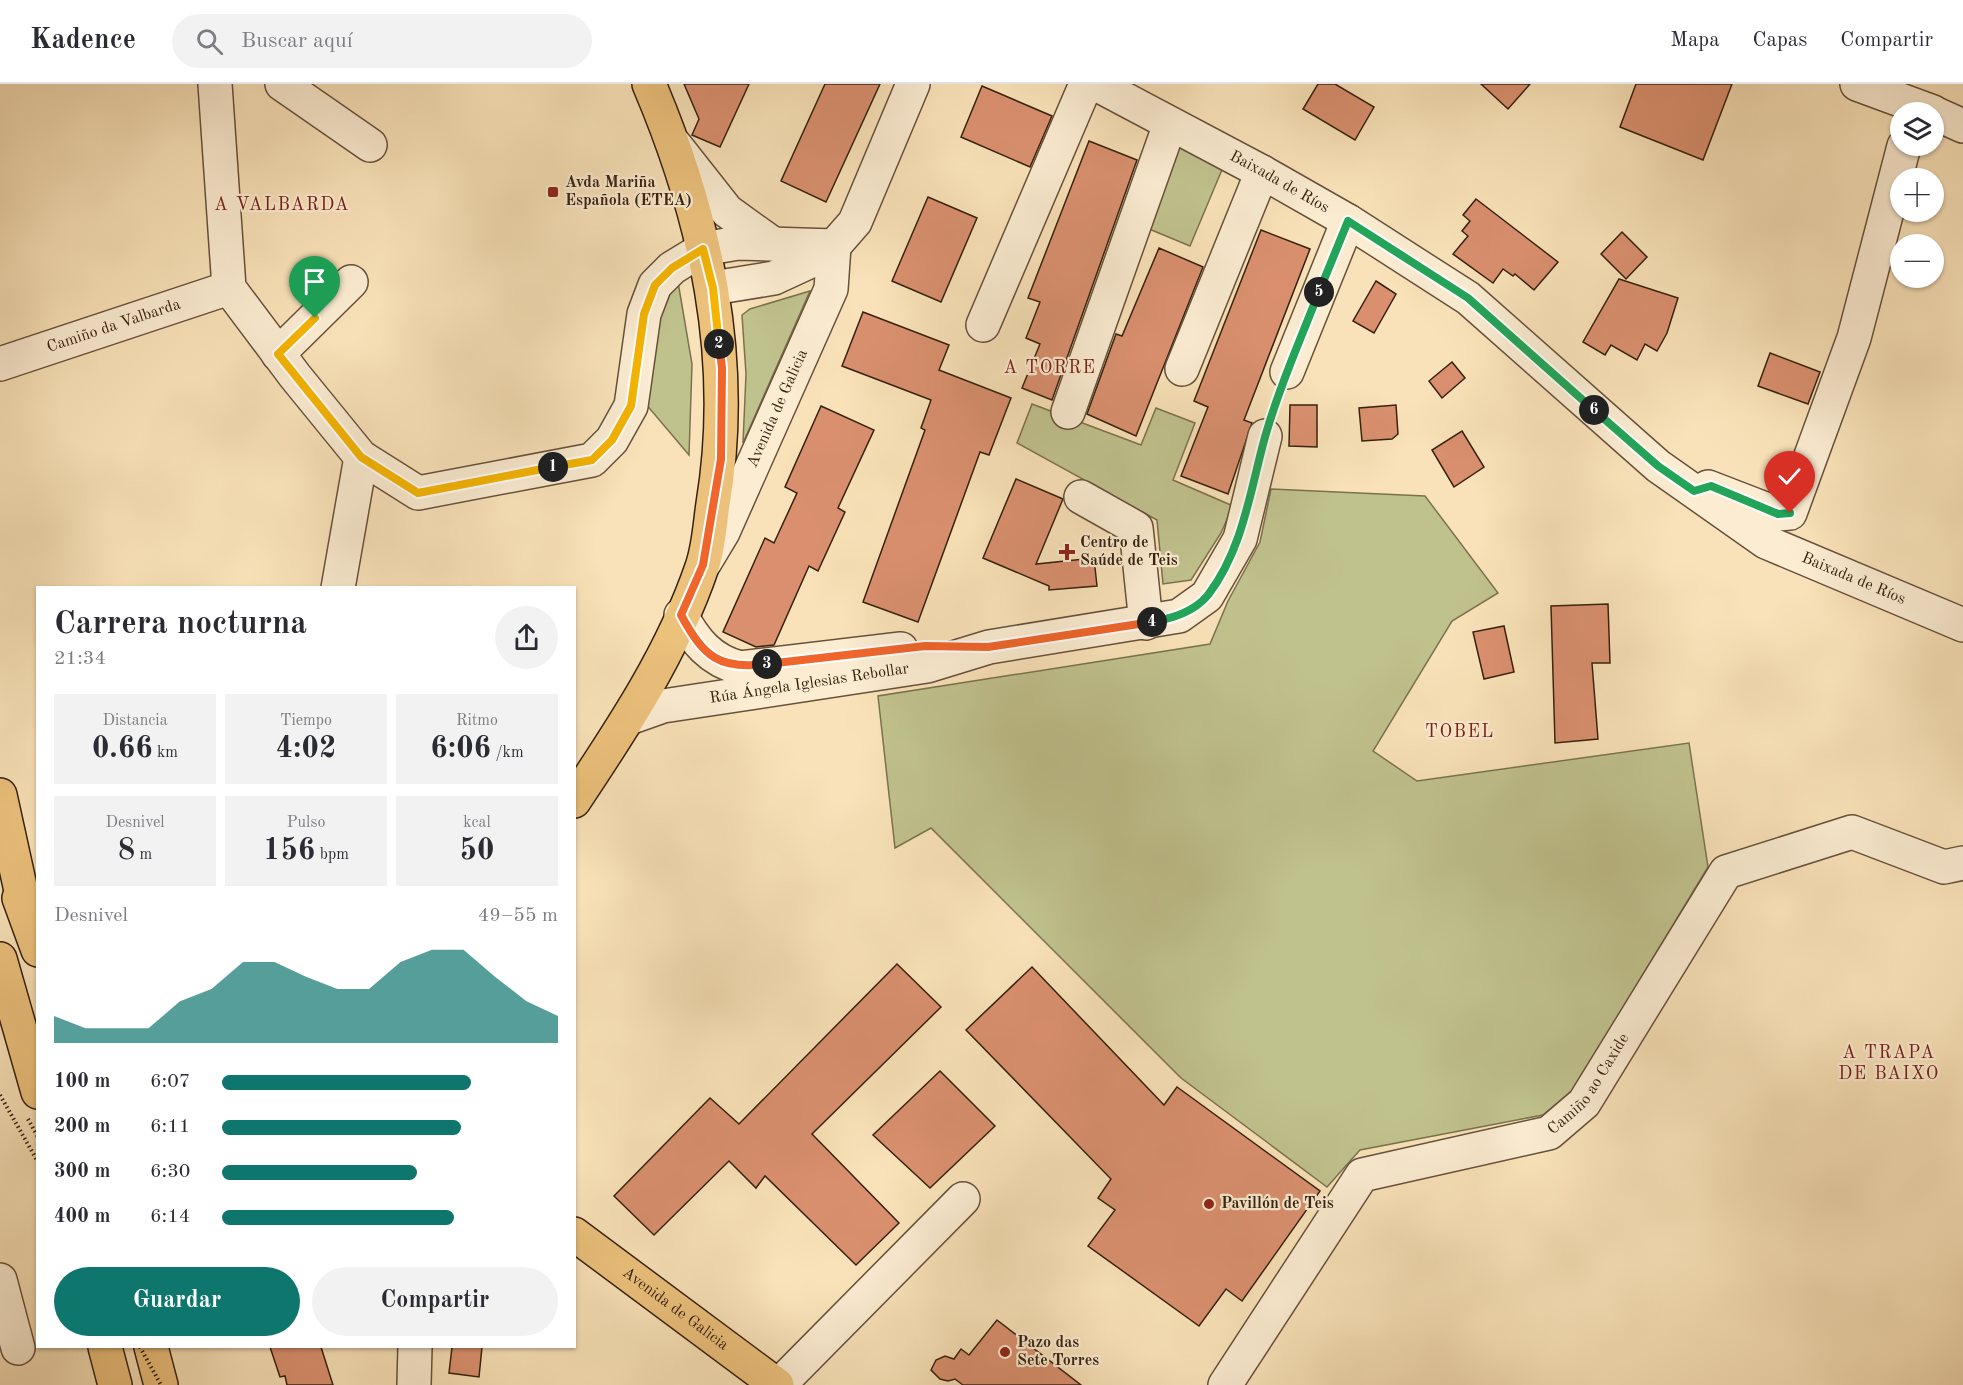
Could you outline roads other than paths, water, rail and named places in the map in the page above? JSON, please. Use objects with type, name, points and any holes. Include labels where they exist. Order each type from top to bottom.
[{"type":"main road","name":"Avenida de Galicia","points":[[576,798],[629,718],[660,665],[703,565],[721,459],[722,368],[713,288],[675,145],[649,84]]},
{"type":"main road","points":[[0,795],[27,918]]},
{"type":"main road","points":[[0,851],[36,944]]},
{"type":"main road","points":[[0,958],[36,1085]]},
{"type":"main road","points":[[0,1015],[36,1100]]},
{"type":"main road","name":"Avenida de Galicia","points":[[576,1235],[778,1385]]},
{"type":"main road","points":[[105,1348],[115,1385]]},
{"type":"main road","points":[[151,1348],[161,1385]]},
{"type":"street","points":[[215,84],[229,288],[278,354],[361,457],[418,493],[592,460],[612,440],[631,406],[644,314],[655,285],[672,268],[703,249],[738,243],[834,246]]},
{"type":"street","points":[[282,84],[370,145]]},
{"type":"street","points":[[713,288],[774,278],[815,259],[834,246],[855,222],[913,84]]},
{"type":"street","points":[[983,325],[1086,84]]},
{"type":"street","name":"Baixada de Ríos","points":[[1096,84],[1262,172],[1348,221],[1468,298],[1658,466],[1766,542],[1963,625]]},
{"type":"street","points":[[1857,84],[1903,102]]},
{"type":"street","points":[[1944,118],[1963,126]]},
{"type":"street","points":[[1068,412],[1170,124]]},
{"type":"street","name":"Avenida de Galicia","points":[[675,145],[727,211],[773,244]]},
{"type":"street","points":[[1694,491],[1711,486],[1778,514],[1790,513],[1854,338],[1901,156]]},
{"type":"street","points":[[1182,369],[1262,172]]},
{"type":"street","points":[[1287,372],[1348,221]]},
{"type":"street","name":"Avenida de Galicia","points":[[703,565],[723,532],[831,289],[834,246]]},
{"type":"street","points":[[278,354],[351,282]]},
{"type":"street","name":"Camiño da Valbarda","points":[[0,364],[229,288]]},
{"type":"street","name":"Rúa Ángela Iglesias Rebollar","points":[[629,718],[663,706],[927,666],[988,647],[1179,616],[1207,596],[1240,538],[1265,436]]},
{"type":"street","points":[[338,586],[361,457]]},
{"type":"street","points":[[1081,497],[1136,528],[1146,623]]},
{"type":"street","name":"Rúa Ángela Iglesias Rebollar","points":[[681,615],[694,640],[726,664],[740,668],[925,646],[988,647]]},
{"type":"street","name":"Camiño ao Caxide","points":[[1225,1385],[1362,1175],[1549,1133],[1584,1103],[1726,872],[1852,832],[1944,867],[1963,863]]},
{"type":"street","points":[[778,1385],[963,1199]]},
{"type":"street","points":[[0,1280],[18,1348]]},
{"type":"street","points":[[414,1385],[415,1348]]},
{"type":"place","name":"Avda Mariña Española (ETEA)","points":[[553,192]]},
{"type":"place","name":"Centro de Saúde de Teis","points":[[1067,552]]},
{"type":"place","name":"Pavillón de Teis","points":[[1209,1204]]},
{"type":"place","name":"Pazo das Sete Torres","points":[[1005,1352]]},
{"type":"district","name":"A VALBARDA","points":[[282,205]]},
{"type":"district","name":"A TORRE","points":[[1050,368]]},
{"type":"district","name":"TOBEL","points":[[1460,732]]},
{"type":"district","name":"A TRAPA DE BAIXO","points":[[1889,1063]]}]
